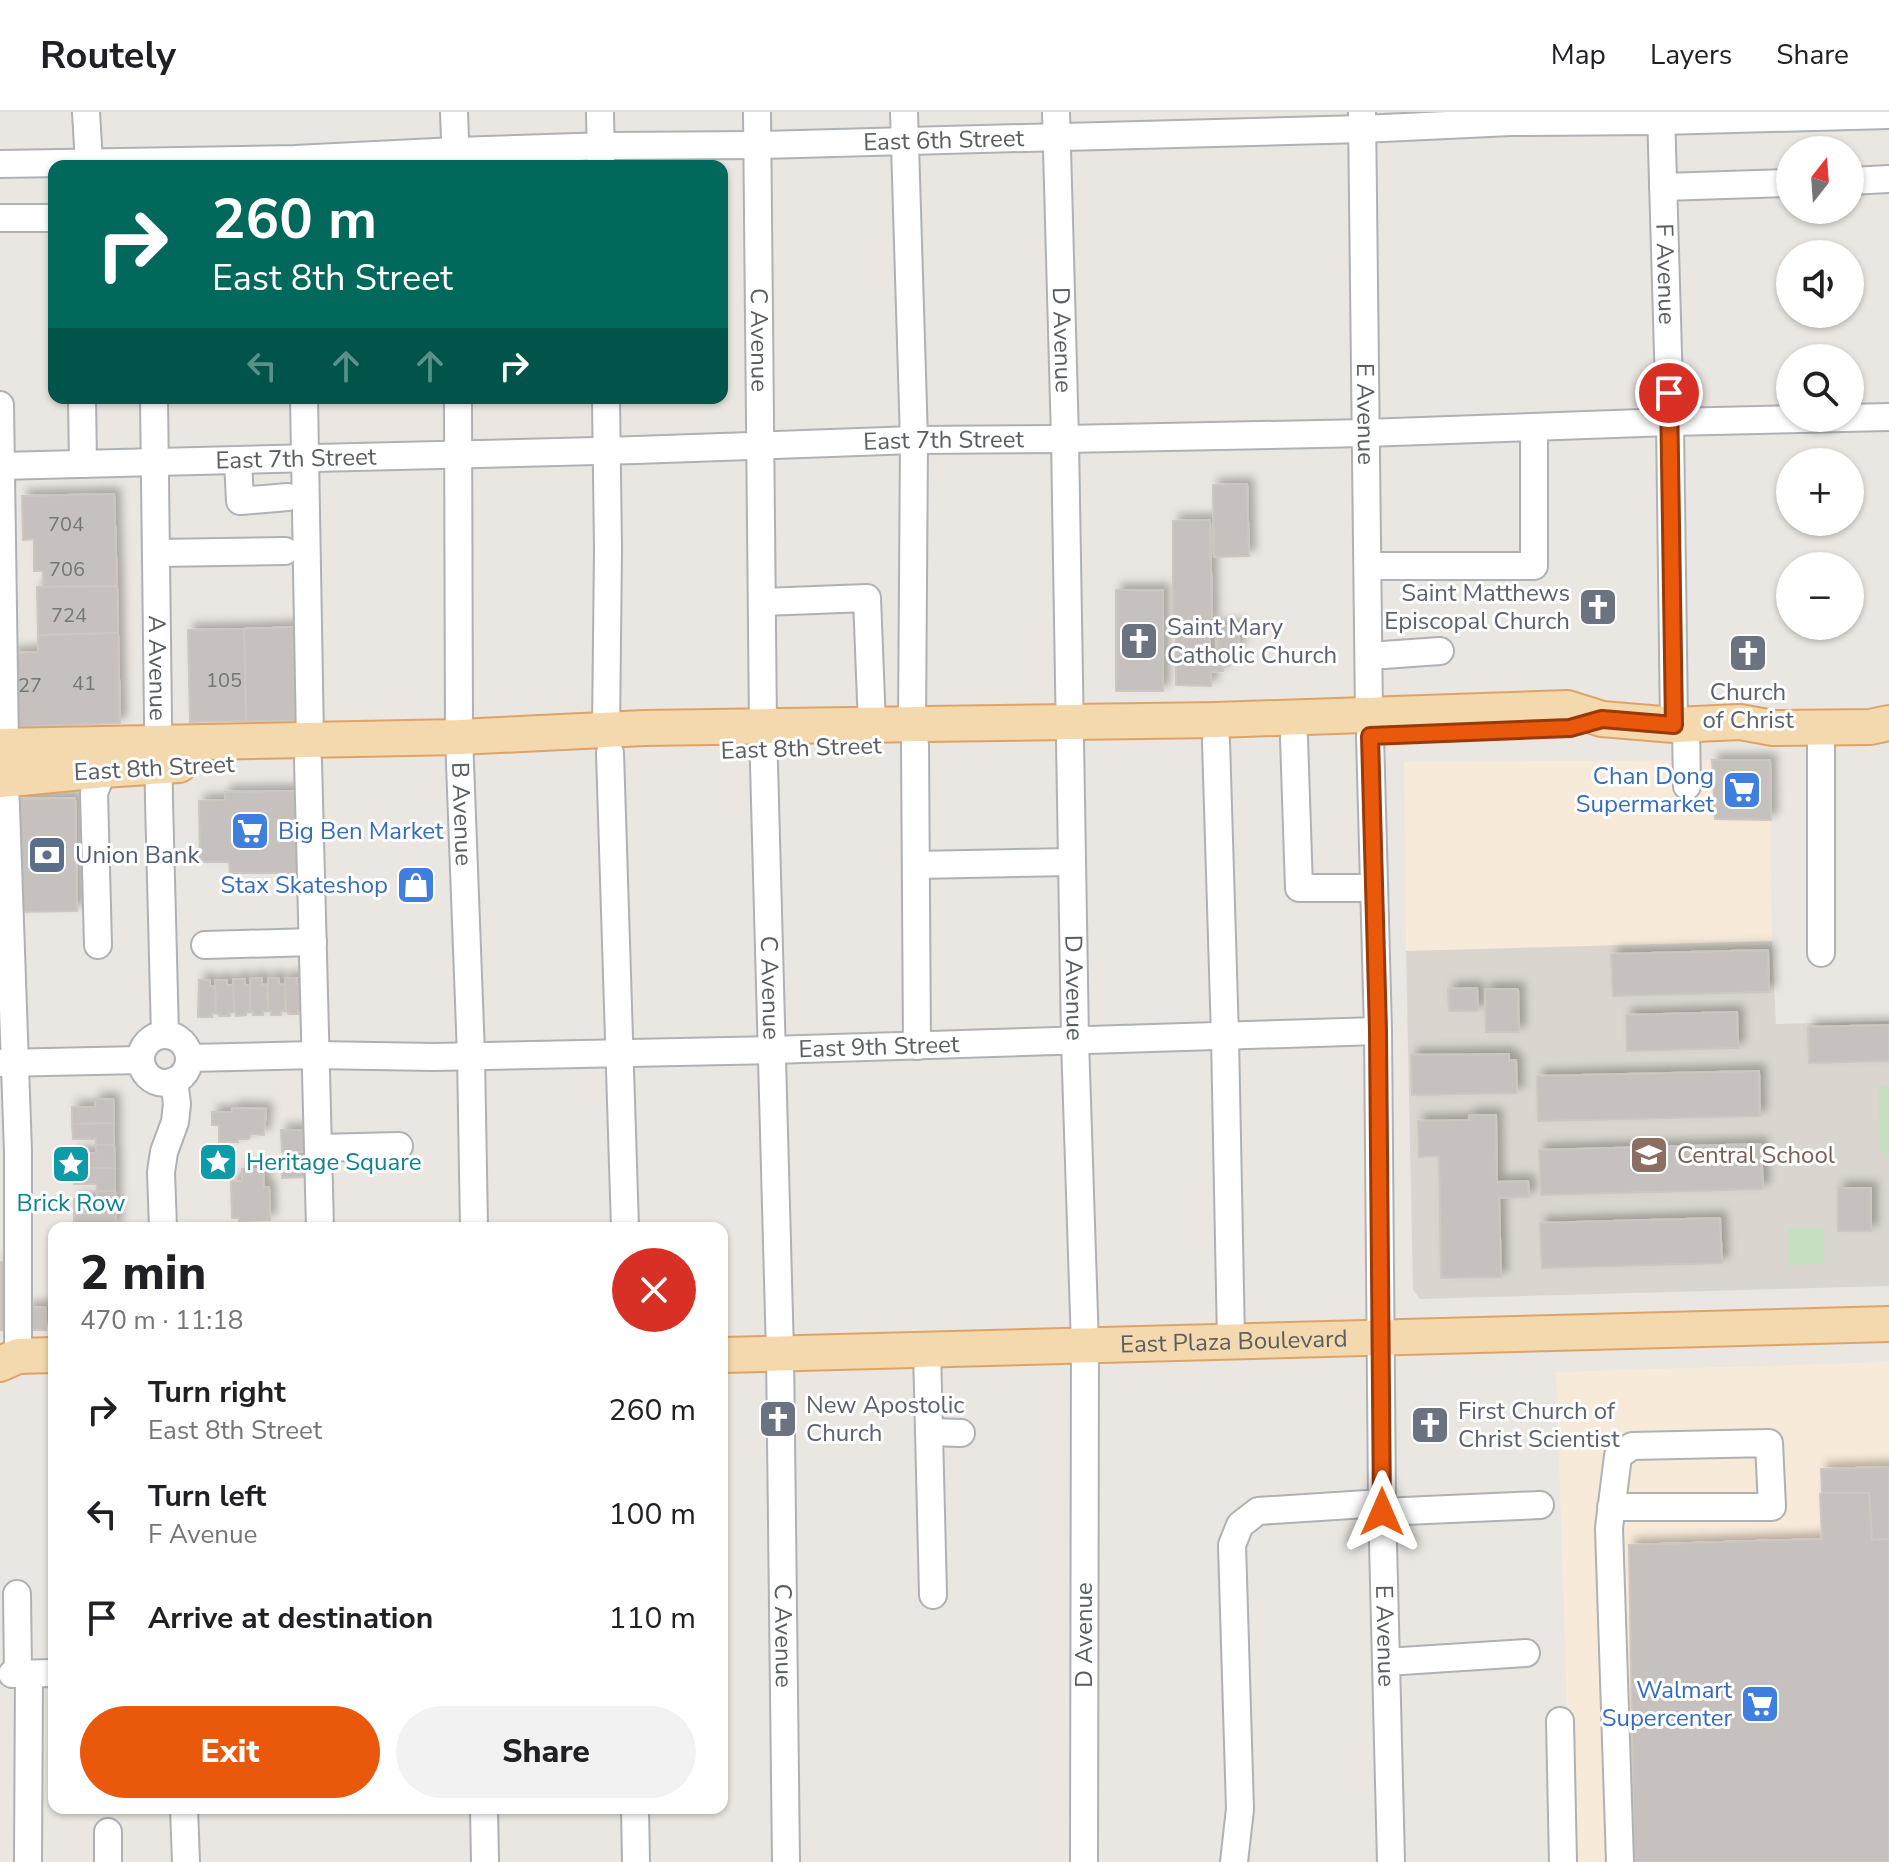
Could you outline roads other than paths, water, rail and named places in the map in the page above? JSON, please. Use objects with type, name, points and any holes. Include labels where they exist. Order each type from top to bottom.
[{"type":"main road","name":"East 8th Street","points":[[1740,722],[1770,706],[1865,703],[1889,710]]},
{"type":"main road","name":"East 8th Street","points":[[1070,732],[1216,741],[1294,738],[1369,726],[1567,708],[1602,719],[1680,725],[1740,722],[1773,728],[1870,727],[1889,723]]},
{"type":"main road","name":"East 8th Street","points":[[764,739],[872,726],[914,735]]},
{"type":"main road","name":"East 8th Street","points":[[2,763],[159,754],[608,741],[1369,726]]},
{"type":"main road","name":"East 8th Street","points":[[2,763],[103,770],[159,754]]},
{"type":"main road","name":"East Plaza Boulevard","points":[[728,1355],[1889,1324]]},
{"type":"main road","points":[[6,1364],[48,1356]]},
{"type":"main road","points":[[6,1364],[23,1375],[48,1377]]},
{"type":"street","points":[[86,112],[89,160]]},
{"type":"street","points":[[454,112],[456,158]]},
{"type":"street","points":[[600,112],[601,156]]},
{"type":"street","name":"C Avenue","points":[[757,112],[764,739],[780,1353],[786,1862]]},
{"type":"street","points":[[904,112],[914,440],[917,1046]]},
{"type":"street","name":"East 6th Street","points":[[376,160],[601,156],[758,145],[905,141],[1056,124],[1889,115]]},
{"type":"street","name":"F Avenue","points":[[1661,117],[1680,725],[1687,786]]},
{"type":"street","name":"E Avenue","points":[[1362,121],[1369,726],[1378,1031],[1382,1507],[1391,1862]]},
{"type":"street","name":"D Avenue","points":[[1056,124],[1065,439],[1075,1040],[1085,1346],[1084,1862]]},
{"type":"street","name":"East 6th Street","points":[[0,164],[48,163]]},
{"type":"street","points":[[1864,180],[1889,179]]},
{"type":"street","points":[[1663,187],[1776,183]]},
{"type":"street","points":[[0,218],[48,218]]},
{"type":"street","points":[[82,404],[83,464]]},
{"type":"street","name":"A Avenue","points":[[154,404],[165,1035]]},
{"type":"street","points":[[304,404],[320,1222]]},
{"type":"street","name":"B Avenue","points":[[458,404],[460,747],[474,1222]]},
{"type":"street","points":[[606,404],[608,741],[625,1222]]},
{"type":"street","points":[[0,405],[7,1063],[18,1152],[6,1364]]},
{"type":"street","name":"East 7th Street","points":[[1,466],[914,440],[1366,433],[1889,417]]},
{"type":"street","points":[[1368,566],[1534,566],[1534,427]]},
{"type":"street","points":[[238,460],[240,501],[288,497]]},
{"type":"street","points":[[156,553],[285,551]]},
{"type":"street","points":[[763,602],[867,598],[872,726]]},
{"type":"street","points":[[1369,656],[1440,651]]},
{"type":"street","points":[[1821,727],[1821,953]]},
{"type":"street","points":[[1294,738],[1299,888],[1374,888]]},
{"type":"street","points":[[1216,741],[1231,1341]]},
{"type":"street","points":[[98,945],[94,793],[103,770]]},
{"type":"street","points":[[916,865],[1072,862]]},
{"type":"street","points":[[205,945],[313,942]]},
{"type":"street","name":"East 9th Street","points":[[189,1058],[771,1050],[1378,1031]]},
{"type":"street","points":[[165,1035],[179,1039],[189,1058],[185,1072],[174,1081],[167,1082],[152,1079],[146,1074],[141,1060],[145,1045],[157,1036],[165,1035]]},
{"type":"street","points":[[7,1063],[141,1060]]},
{"type":"street","points":[[163,1222],[161,1172],[164,1152],[175,1122],[177,1104],[174,1081]]},
{"type":"street","points":[[318,1148],[399,1146]]},
{"type":"street","points":[[927,1350],[933,1595]]},
{"type":"street","points":[[930,1432],[961,1433]]},
{"type":"street","points":[[1611,1507],[1772,1507],[1769,1443],[1632,1446],[1618,1456],[1611,1507],[1609,1528],[1620,1862]]},
{"type":"street","points":[[1234,1862],[1240,1809],[1232,1545],[1240,1525],[1258,1511],[1540,1505]]},
{"type":"street","points":[[17,1594],[25,1674],[28,1862]]},
{"type":"street","points":[[1386,1662],[1526,1653]]},
{"type":"street","points":[[1560,1721],[1563,1862]]},
{"type":"street","points":[[184,1814],[186,1862]]},
{"type":"street","points":[[484,1814],[485,1862]]},
{"type":"street","points":[[635,1814],[636,1862]]},
{"type":"street","points":[[108,1832],[108,1862]]},
{"type":"place","name":"Saint Matthews Episcopal Church","points":[[1598,607]]},
{"type":"place","name":"Saint Mary Catholic Church","points":[[1139,641]]},
{"type":"place","name":"Church of Christ","points":[[1748,653]]},
{"type":"place","name":"Chan Dong Supermarket","points":[[1742,790]]},
{"type":"place","name":"Big Ben Market","points":[[250,831]]},
{"type":"place","name":"Union Bank","points":[[47,855]]},
{"type":"place","name":"Stax Skateshop","points":[[416,885]]},
{"type":"place","name":"Central School","points":[[1649,1155]]},
{"type":"place","name":"Heritage Square","points":[[218,1162]]},
{"type":"place","name":"Brick Row","points":[[71,1164]]},
{"type":"place","name":"New Apostolic Church","points":[[778,1419]]},
{"type":"place","name":"First Church of Christ Scientist","points":[[1430,1425]]},
{"type":"place","name":"Walmart Supercenter","points":[[1760,1704]]}]
